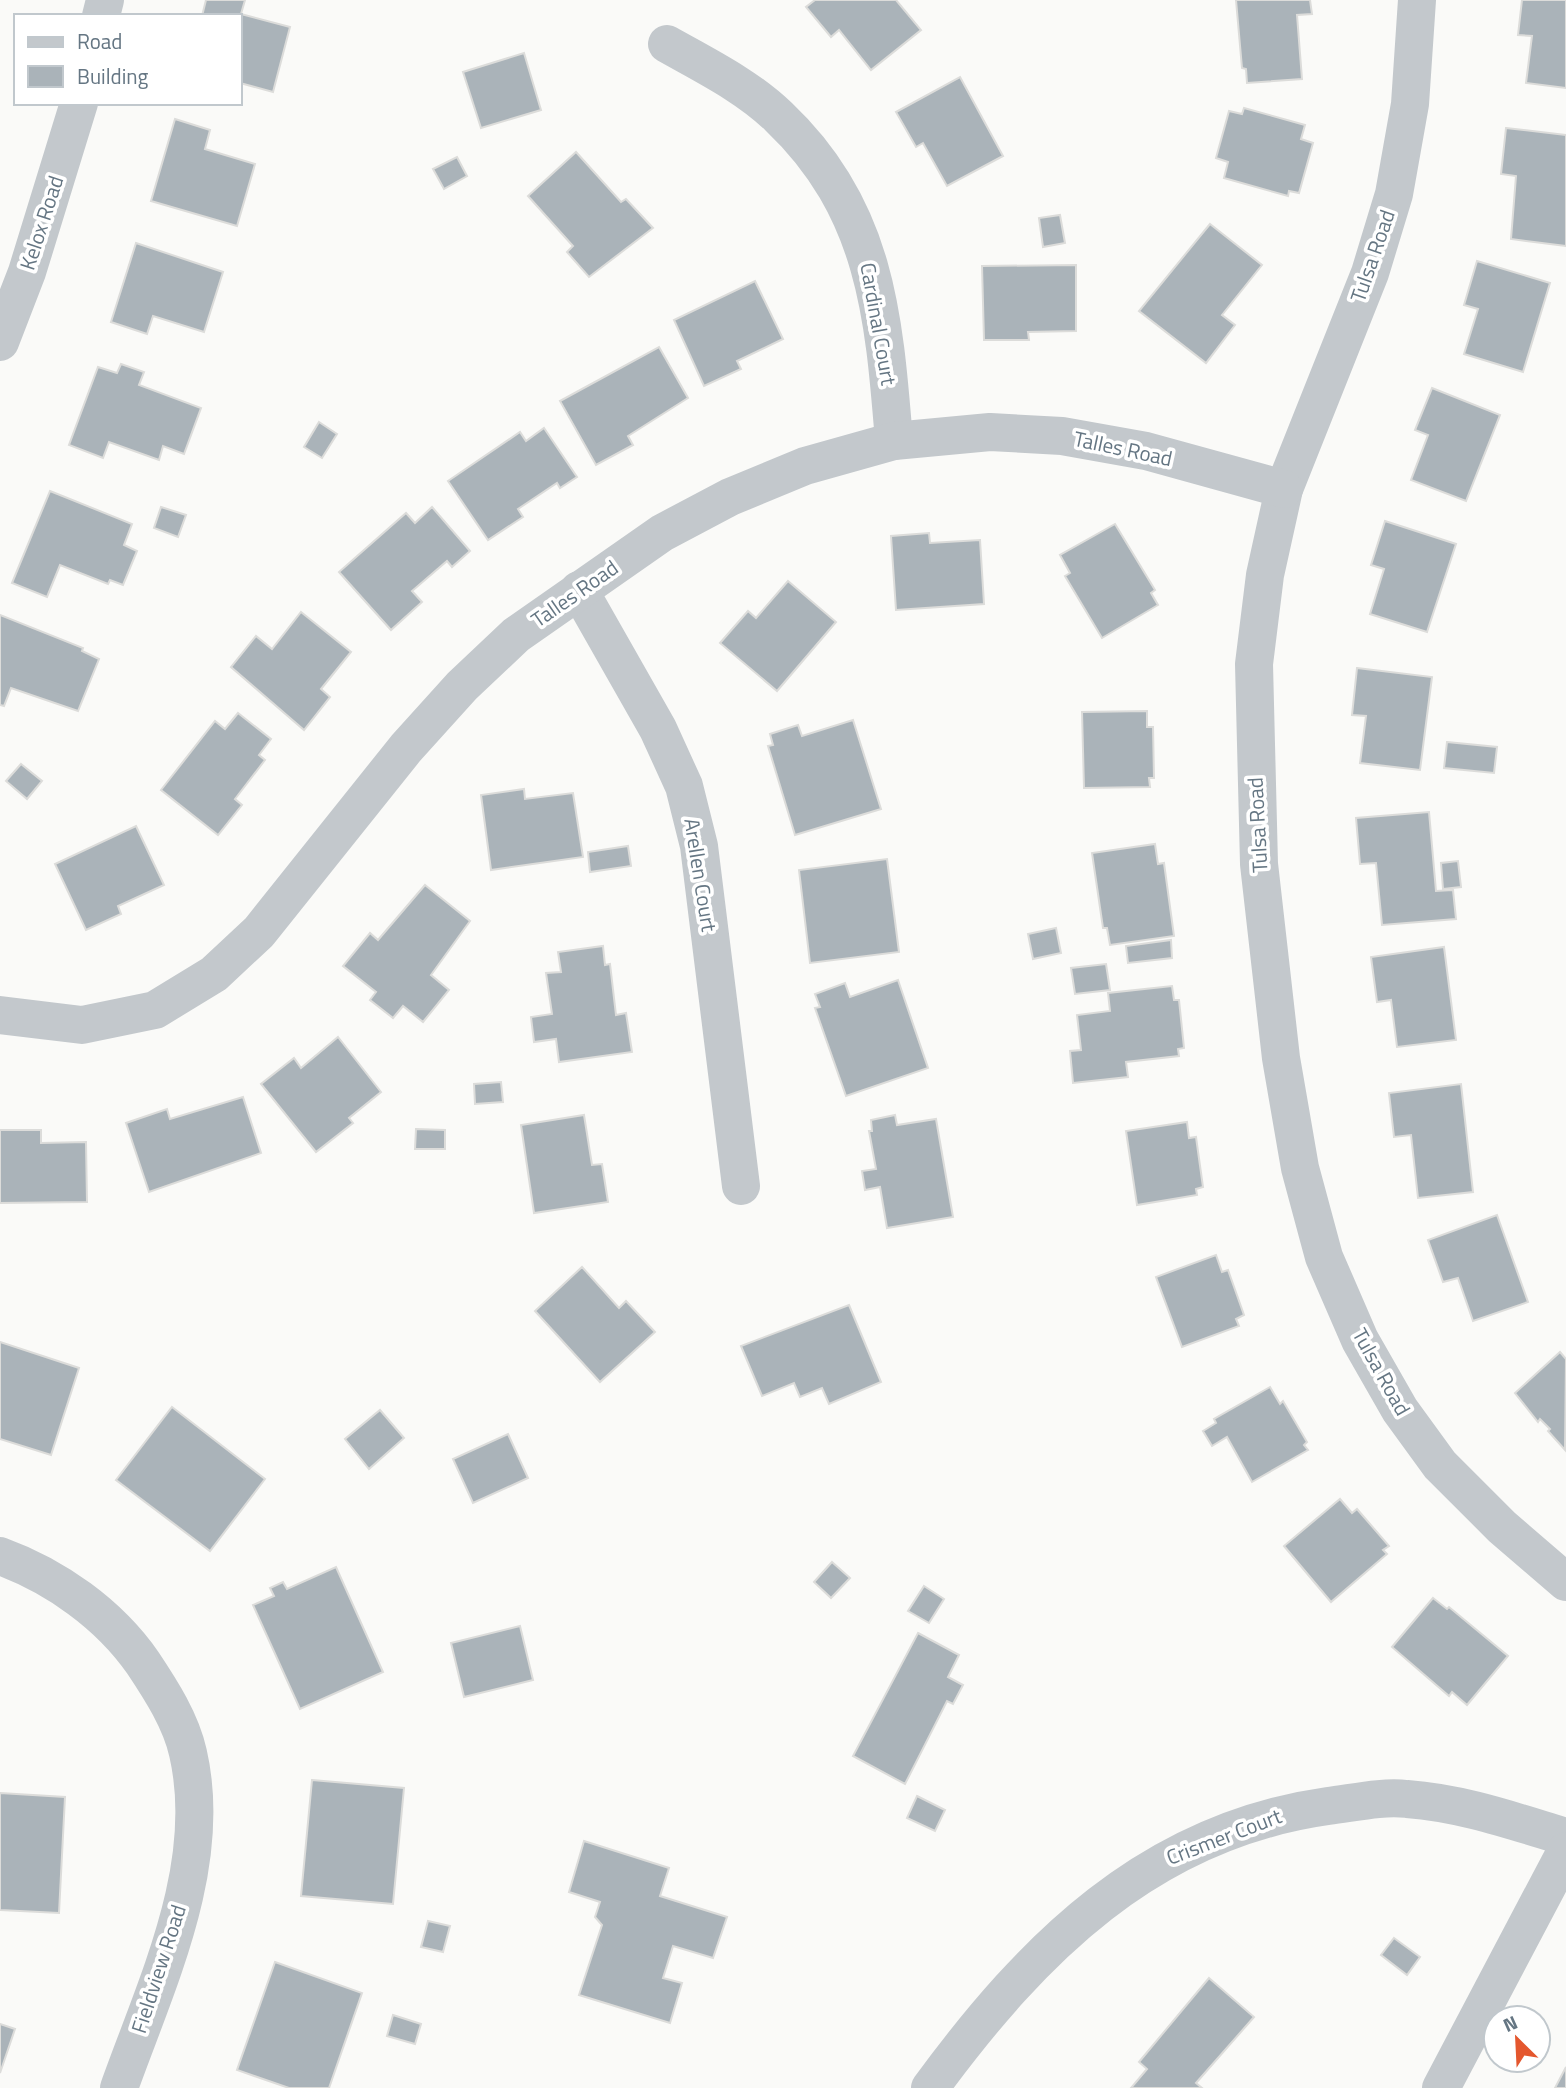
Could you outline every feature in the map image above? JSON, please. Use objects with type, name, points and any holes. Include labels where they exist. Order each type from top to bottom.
[{"type":"street","name":"Tulsa Road","points":[[1417,0],[1410,104],[1394,194],[1370,273],[1284,489],[1265,575],[1254,664],[1255,763],[1266,919],[1281,1058],[1300,1167],[1324,1257],[1360,1340],[1400,1410],[1440,1465],[1502,1527],[1566,1583]]},
{"type":"street","name":"Cardinal Court","points":[[667,44],[734,81],[779,116],[820,162],[852,214],[873,273],[882,324],[894,441]]},
{"type":"street","name":"Kelox Road","points":[[0,342],[27,272],[78,105]]},
{"type":"street","name":"Talles Road","points":[[0,1015],[82,1026],[155,1010],[214,974],[259,932],[406,748],[462,686],[516,635],[662,534],[730,498],[805,466],[894,441],[990,432],[1062,436],[1146,451],[1284,489]]},
{"type":"street","name":"Arellen Court","points":[[579,590],[658,729],[684,786],[699,846],[741,1186]]},
{"type":"street","name":"Fieldview Road","points":[[0,1556],[25,1564],[85,1602],[129,1644],[164,1693],[188,1752],[195,1811],[178,1920],[119,2088]]},
{"type":"street","name":"Crismer Court","points":[[930,2088],[997,2000],[1062,1934],[1120,1887],[1173,1854],[1236,1828],[1286,1812],[1403,1798],[1464,1806],[1566,1837]]},
{"type":"street","points":[[1441,2088],[1566,1851]]},
{"type":"building","points":[[206,0],[245,0],[241,14],[202,14]]},
{"type":"building","points":[[815,0],[896,0],[921,30],[871,70],[839,30],[831,37],[806,7]]},
{"type":"building","points":[[1236,0],[1310,0],[1312,14],[1297,15],[1302,79],[1247,83],[1246,69],[1242,68]]},
{"type":"building","points":[[1522,0],[1566,0],[1566,88],[1526,83],[1532,36],[1518,35]]},
{"type":"building","points":[[242,14],[290,27],[273,92],[242,84]]},
{"type":"building","points":[[524,53],[541,110],[481,128],[463,72]]},
{"type":"building","points":[[960,77],[1003,156],[947,186],[923,143],[916,147],[896,112]]},
{"type":"building","points":[[1244,108],[1305,125],[1301,139],[1313,143],[1299,193],[1289,191],[1288,196],[1224,178],[1228,162],[1216,158],[1229,111],[1242,114]]},
{"type":"building","points":[[175,119],[210,130],[205,149],[255,164],[237,226],[151,201]]},
{"type":"building","points":[[1506,128],[1566,135],[1566,246],[1511,239],[1516,176],[1501,174]]},
{"type":"building","points":[[576,152],[621,202],[626,199],[653,228],[589,277],[567,252],[573,246],[528,196]]},
{"type":"building","points":[[457,157],[467,176],[444,189],[433,169]]},
{"type":"building","points":[[1060,215],[1065,243],[1043,247],[1039,218]]},
{"type":"building","points":[[1210,224],[1262,265],[1222,315],[1235,325],[1206,363],[1139,311]]},
{"type":"building","points":[[136,243],[223,272],[204,332],[153,316],[147,334],[111,322]]},
{"type":"building","points":[[1477,261],[1550,283],[1523,372],[1464,354],[1478,309],[1464,305]]},
{"type":"building","points":[[1076,265],[1076,331],[1028,332],[1029,340],[984,340],[982,266]]},
{"type":"building","points":[[755,281],[783,339],[737,361],[741,369],[704,386],[674,320]]},
{"type":"building","points":[[659,347],[688,398],[628,436],[633,445],[596,465],[560,401]]},
{"type":"building","points":[[121,364],[144,372],[139,385],[201,408],[184,454],[163,446],[159,460],[109,442],[103,458],[69,445],[98,367],[117,373]]},
{"type":"building","points":[[1432,388],[1500,415],[1466,501],[1411,480],[1428,435],[1415,430]]},
{"type":"building","points":[[319,422],[337,434],[322,458],[304,447]]},
{"type":"building","points":[[544,428],[577,477],[560,488],[557,483],[518,509],[523,517],[488,540],[448,481],[520,432],[526,441]]},
{"type":"building","points":[[50,491],[132,524],[124,545],[137,551],[123,585],[110,580],[108,584],[60,565],[47,597],[12,583]]},
{"type":"building","points":[[161,507],[186,515],[178,537],[154,528]]},
{"type":"building","points":[[432,507],[470,551],[452,567],[447,561],[412,591],[422,602],[391,630],[339,572],[406,513],[415,523]]},
{"type":"building","points":[[1385,521],[1456,544],[1427,632],[1370,614],[1384,569],[1371,565]]},
{"type":"building","points":[[1115,524],[1155,590],[1151,593],[1158,605],[1102,638],[1065,576],[1070,573],[1060,555]]},
{"type":"building","points":[[929,533],[930,543],[980,540],[984,604],[896,610],[891,536]]},
{"type":"building","points":[[788,581],[836,622],[777,691],[720,643],[748,611],[756,618]]},
{"type":"building","points":[[301,612],[351,652],[321,689],[330,697],[304,730],[231,667],[256,636],[272,649]]},
{"type":"building","points":[[0,615],[83,648],[82,651],[99,659],[78,711],[11,688],[4,706],[0,705]]},
{"type":"building","points":[[1357,668],[1432,677],[1420,770],[1360,763],[1366,716],[1352,715]]},
{"type":"building","points":[[1147,711],[1147,727],[1153,727],[1154,778],[1149,778],[1150,787],[1084,788],[1082,712]]},
{"type":"building","points":[[238,713],[271,739],[259,755],[265,760],[235,799],[242,805],[218,835],[161,790],[215,721],[225,729]]},
{"type":"building","points":[[853,720],[881,809],[795,835],[768,746],[773,745],[770,734],[798,725],[802,736]]},
{"type":"building","points":[[1447,742],[1497,747],[1494,773],[1444,768]]},
{"type":"building","points":[[21,764],[42,781],[27,799],[6,781]]},
{"type":"building","points":[[524,789],[525,799],[573,793],[583,857],[491,870],[481,795]]},
{"type":"building","points":[[1429,812],[1436,891],[1453,890],[1456,919],[1382,925],[1376,863],[1360,864],[1356,818]]},
{"type":"building","points":[[136,826],[164,885],[118,906],[121,914],[86,930],[55,864]]},
{"type":"building","points":[[1155,844],[1158,864],[1164,863],[1174,936],[1110,945],[1107,928],[1103,928],[1092,853]]},
{"type":"building","points":[[628,846],[631,866],[590,872],[588,852]]},
{"type":"building","points":[[887,859],[899,952],[810,963],[799,870]]},
{"type":"building","points":[[1458,861],[1461,887],[1443,889],[1441,863]]},
{"type":"building","points":[[425,885],[470,921],[431,975],[449,990],[423,1022],[403,1006],[393,1018],[370,1000],[376,992],[343,966],[370,933],[378,940]]},
{"type":"building","points":[[1056,928],[1061,953],[1033,959],[1028,934]]},
{"type":"building","points":[[1171,940],[1172,958],[1128,963],[1126,946]]},
{"type":"building","points":[[603,946],[605,965],[610,964],[616,1015],[626,1013],[632,1052],[559,1062],[556,1039],[534,1042],[531,1017],[552,1014],[546,973],[561,972],[558,952]]},
{"type":"building","points":[[1444,947],[1456,1040],[1397,1047],[1391,1000],[1377,1002],[1371,957]]},
{"type":"building","points":[[1106,964],[1110,990],[1075,994],[1071,968]]},
{"type":"building","points":[[898,980],[928,1068],[846,1096],[815,1008],[820,1007],[815,994],[845,983],[850,997]]},
{"type":"building","points":[[1172,986],[1174,1000],[1179,1000],[1184,1048],[1178,1049],[1179,1056],[1126,1062],[1128,1077],[1073,1083],[1070,1051],[1081,1050],[1077,1015],[1110,1011],[1108,993]]},
{"type":"building","points":[[338,1037],[381,1092],[349,1118],[353,1123],[316,1152],[261,1084],[294,1058],[301,1068]]},
{"type":"building","points":[[501,1082],[503,1102],[475,1104],[474,1084]]},
{"type":"building","points":[[1461,1084],[1473,1192],[1418,1198],[1411,1135],[1394,1137],[1389,1093]]},
{"type":"building","points":[[243,1097],[261,1153],[149,1192],[126,1123],[167,1109],[170,1119]]},
{"type":"building","points":[[584,1115],[592,1165],[602,1164],[608,1202],[534,1213],[521,1125]]},
{"type":"building","points":[[895,1115],[897,1125],[936,1119],[953,1217],[887,1228],[880,1187],[865,1190],[862,1171],[876,1169],[869,1131],[872,1131],[871,1120]]},
{"type":"building","points":[[1187,1122],[1189,1138],[1196,1137],[1203,1187],[1196,1189],[1197,1195],[1137,1205],[1126,1131]]},
{"type":"building","points":[[416,1129],[445,1130],[445,1149],[415,1149]]},
{"type":"building","points":[[0,1130],[41,1130],[41,1143],[86,1142],[87,1202],[0,1203]]},
{"type":"building","points":[[1497,1215],[1528,1302],[1473,1321],[1458,1278],[1443,1282],[1428,1240]]},
{"type":"building","points":[[1216,1255],[1222,1272],[1228,1270],[1244,1315],[1236,1319],[1239,1326],[1182,1347],[1156,1277]]},
{"type":"building","points":[[582,1267],[619,1308],[626,1301],[655,1332],[600,1382],[535,1311]]},
{"type":"building","points":[[849,1305],[881,1382],[829,1404],[822,1388],[800,1397],[794,1383],[762,1396],[741,1346]]},
{"type":"building","points":[[0,1342],[79,1368],[51,1455],[0,1439]]},
{"type":"building","points":[[1560,1352],[1566,1359],[1565,1450],[1548,1431],[1550,1429],[1540,1419],[1538,1422],[1515,1393]]},
{"type":"building","points":[[1270,1387],[1280,1404],[1283,1401],[1307,1442],[1304,1445],[1308,1450],[1252,1482],[1227,1437],[1212,1446],[1203,1431],[1216,1423],[1214,1419]]},
{"type":"building","points":[[172,1407],[265,1479],[210,1551],[116,1480]]},
{"type":"building","points":[[380,1410],[404,1438],[369,1469],[345,1439]]},
{"type":"building","points":[[508,1434],[528,1478],[473,1503],[453,1459]]},
{"type":"building","points":[[1340,1499],[1352,1513],[1357,1509],[1389,1546],[1383,1550],[1387,1554],[1331,1602],[1284,1546]]},
{"type":"building","points":[[832,1562],[850,1578],[831,1598],[814,1582]]},
{"type":"building","points":[[336,1567],[383,1672],[300,1709],[253,1605],[274,1596],[270,1588],[283,1582],[287,1589]]},
{"type":"building","points":[[924,1586],[944,1599],[929,1623],[908,1611]]},
{"type":"building","points":[[1433,1598],[1447,1609],[1449,1607],[1508,1656],[1467,1705],[1452,1692],[1449,1696],[1392,1647]]},
{"type":"building","points":[[520,1626],[533,1680],[464,1697],[451,1643]]},
{"type":"building","points":[[918,1633],[959,1655],[948,1677],[963,1685],[953,1704],[947,1701],[905,1784],[853,1756]]},
{"type":"building","points":[[312,1780],[404,1788],[393,1904],[301,1896]]},
{"type":"building","points":[[0,1793],[65,1797],[59,1913],[0,1910]]},
{"type":"building","points":[[917,1796],[945,1810],[935,1831],[907,1818]]},
{"type":"building","points":[[584,1841],[669,1868],[660,1896],[727,1917],[713,1958],[673,1946],[663,1978],[682,1983],[670,2023],[579,1995],[602,1925],[595,1917],[600,1902],[569,1892]]},
{"type":"building","points":[[428,1921],[450,1926],[443,1952],[421,1947]]},
{"type":"building","points":[[1394,1938],[1420,1957],[1407,1975],[1381,1955]]},
{"type":"building","points":[[275,1962],[362,1993],[329,2088],[289,2088],[237,2070]]},
{"type":"building","points":[[1209,1978],[1254,2017],[1196,2083],[1202,2088],[1131,2088],[1147,2069],[1139,2062]]},
{"type":"building","points":[[393,2015],[421,2024],[415,2044],[387,2036]]},
{"type":"building","points":[[0,2024],[15,2029],[0,2073]]},
{"type":"building","points":[[1566,2067],[1566,2088],[1555,2088]]}]
